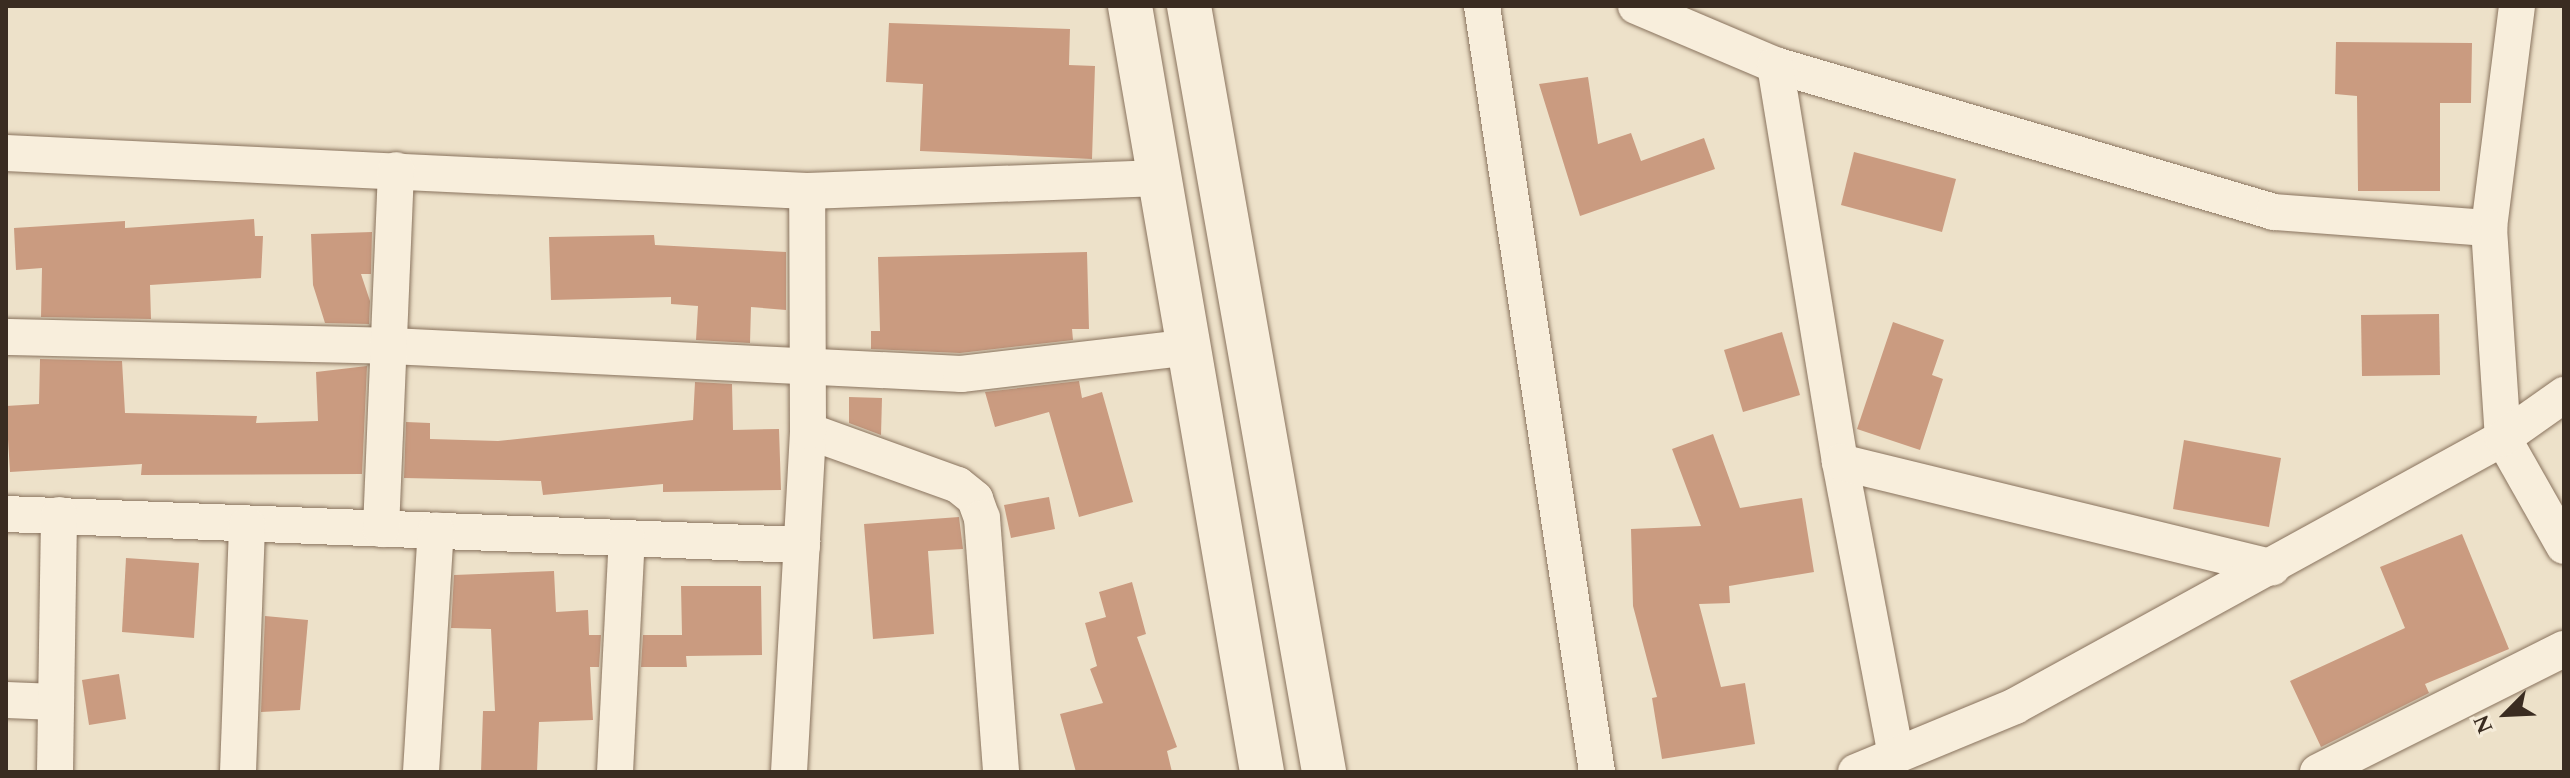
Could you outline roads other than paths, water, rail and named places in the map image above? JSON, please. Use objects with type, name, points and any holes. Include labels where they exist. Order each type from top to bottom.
[{"type":"main road","points":[[1130,6],[1262,772]]},
{"type":"main road","points":[[1189,6],[1324,772]]},
{"type":"street","points":[[1482,6],[1597,772]]},
{"type":"street","points":[[1636,6],[1775,65],[2274,212],[2489,228]]},
{"type":"street","points":[[2517,6],[2489,228],[2503,438],[2564,546]]},
{"type":"street","points":[[1775,65],[1840,462],[1896,756]]},
{"type":"street","points":[[6,153],[807,191],[1160,178]]},
{"type":"street","points":[[381,529],[396,170]]},
{"type":"street","points":[[789,772],[808,431],[807,191]]},
{"type":"street","points":[[6,337],[391,346],[961,374],[1190,347]]},
{"type":"street","points":[[1856,772],[2015,706],[2503,438],[2564,395]]},
{"type":"street","points":[[808,431],[958,485],[975,499],[982,518],[1001,772]]},
{"type":"street","points":[[1840,462],[2272,567]]},
{"type":"street","points":[[6,514],[802,545]]},
{"type":"street","points":[[55,772],[59,515]]},
{"type":"street","points":[[238,772],[247,525]]},
{"type":"street","points":[[421,772],[436,530]]},
{"type":"street","points":[[615,772],[627,539]]},
{"type":"street","points":[[2318,772],[2564,649]]},
{"type":"street","points":[[6,700],[56,702]]}]
